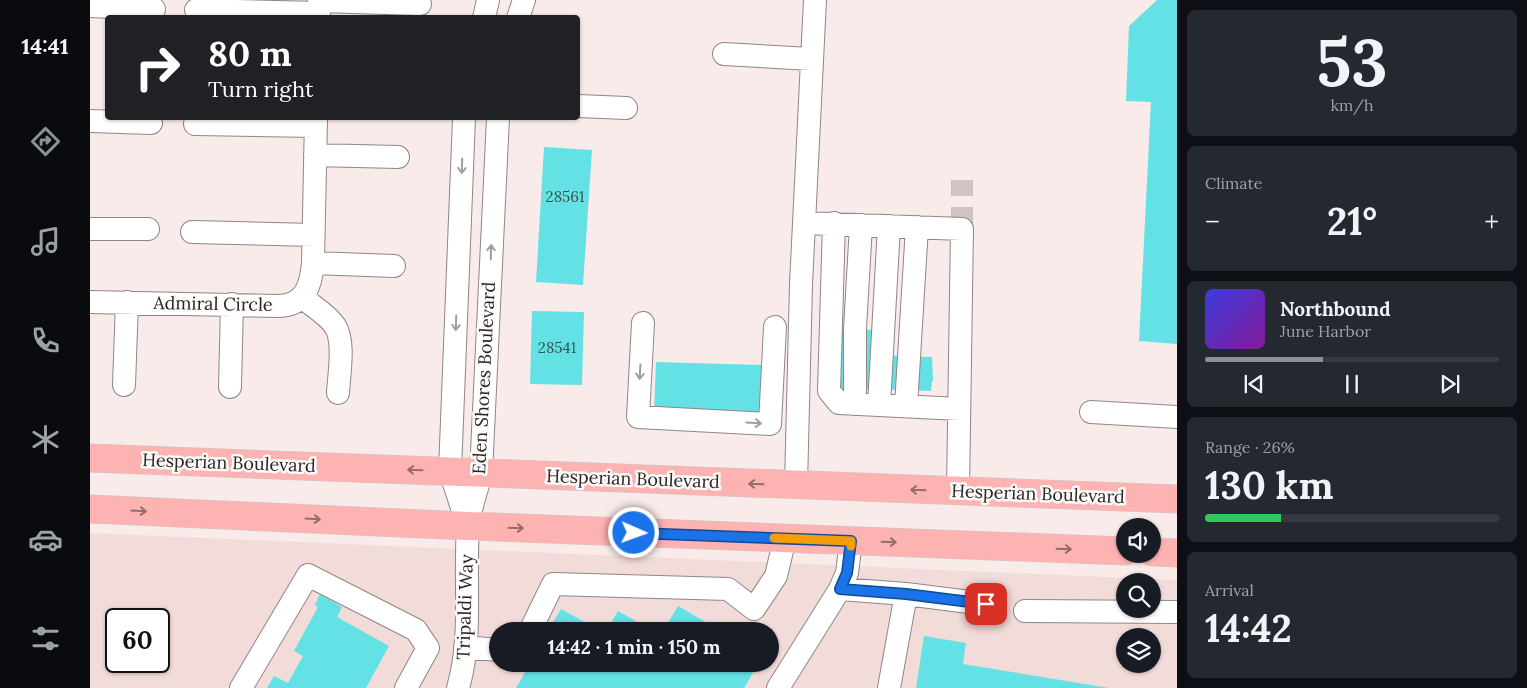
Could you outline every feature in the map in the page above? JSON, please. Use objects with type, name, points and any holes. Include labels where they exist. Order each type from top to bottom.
[{"type":"main road","name":"Hesperian Boulevard","points":[[90,458],[1177,499]]},
{"type":"main road","points":[[90,509],[468,526],[1116,551]]},
{"type":"main road","points":[[1161,552],[1177,553]]},
{"type":"street","points":[[485,15],[488,0]]},
{"type":"street","points":[[519,15],[524,0]]},
{"type":"street","points":[[796,485],[798,365],[814,0]]},
{"type":"street","points":[[196,10],[420,4]]},
{"type":"street","points":[[90,6],[154,9]]},
{"type":"street","points":[[724,54],[811,59]]},
{"type":"street","points":[[580,106],[626,108]]},
{"type":"street","name":"Eden Shores Boulevard","points":[[464,120],[450,471],[468,526]]},
{"type":"street","name":"Eden Shores Boulevard","points":[[468,526],[482,473],[498,120]]},
{"type":"street","points":[[90,121],[151,123]]},
{"type":"street","points":[[196,124],[316,122],[313,263],[309,286],[302,297],[332,322],[338,331],[340,343],[338,393]]},
{"type":"street","points":[[315,155],[398,157]]},
{"type":"street","points":[[804,223],[962,229],[958,491]]},
{"type":"street","points":[[880,405],[882,225]]},
{"type":"street","points":[[880,405],[882,225]]},
{"type":"street","points":[[880,405],[882,225]]},
{"type":"street","points":[[90,228],[148,229]]},
{"type":"street","points":[[192,232],[313,235]]},
{"type":"street","points":[[313,263],[394,266]]},
{"type":"street","name":"Admiral Circle","points":[[90,302],[286,305],[292,304],[302,297]]},
{"type":"street","points":[[124,385],[127,302]]},
{"type":"street","points":[[230,387],[232,304]]},
{"type":"street","points":[[643,323],[638,417],[770,424],[774,327]]},
{"type":"street","points":[[880,405],[959,409]]},
{"type":"street","points":[[1091,412],[1177,417]]},
{"type":"street","name":"Tripaldi Way","points":[[458,688],[462,673],[467,627],[468,526]]},
{"type":"street","points":[[534,622],[553,584],[728,589],[754,609],[776,576],[785,538]]},
{"type":"street","points":[[778,688],[840,589],[847,573],[851,541]]},
{"type":"street","points":[[241,688],[308,575],[416,630],[428,648]]},
{"type":"street","points":[[840,589],[906,594],[986,604]]},
{"type":"street","points":[[889,688],[906,594]]},
{"type":"street","points":[[1025,611],[1177,612]]},
{"type":"street","points":[[428,648],[489,650]]},
{"type":"street","points":[[406,688],[428,648]]},
{"type":"shaded area","points":[[90,533],[1116,577],[1116,618],[1161,618],[1161,579],[1177,580],[1177,688],[90,688]]},
{"type":"building","points":[[1157,0],[1177,0],[1177,344],[1139,341],[1151,102],[1126,101],[1129,26]]},
{"type":"building","points":[[544,147],[592,150],[583,285],[536,282]]},
{"type":"building","points":[[532,311],[584,312],[582,385],[530,384]]},
{"type":"building","points":[[820,328],[872,330],[871,355],[932,357],[933,381],[931,391],[818,387]]},
{"type":"building","points":[[656,362],[762,365],[760,416],[654,413]]},
{"type":"building","points":[[320,594],[342,607],[337,617],[389,646],[366,688],[267,688],[274,676],[288,683],[303,656],[294,651],[318,607],[315,605]]},
{"type":"building","points":[[678,606],[706,622],[668,622]]},
{"type":"building","points":[[561,609],[585,622],[553,622]]},
{"type":"building","points":[[618,611],[637,622],[611,622]]},
{"type":"building","points":[[924,636],[966,643],[963,664],[1109,688],[916,688]]},
{"type":"building","points":[[525,672],[753,672],[744,688],[516,688]]},
{"type":"tunnel","points":[[962,180],[962,229]]},
{"type":"slow traffic","points":[[774,538],[851,541],[851,546]]},
{"type":"route","points":[[634,533],[851,541],[847,573],[840,589],[906,594],[986,604]]}]
